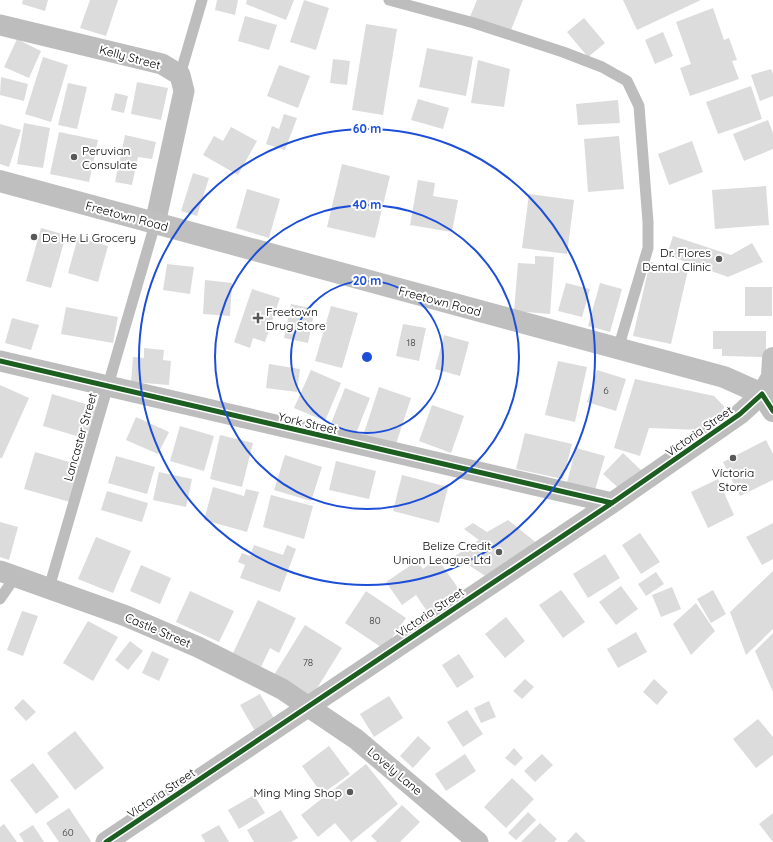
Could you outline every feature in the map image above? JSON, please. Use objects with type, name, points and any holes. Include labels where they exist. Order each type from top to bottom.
[{"type":"main road","name":"Freetown Road","points":[[0,181],[724,377],[767,403]]},
{"type":"main road","points":[[767,403],[772,377],[773,358]]},
{"type":"street","name":"Kelly Street","points":[[0,25],[162,64],[180,76]]},
{"type":"street","points":[[155,224],[184,91],[180,76]]},
{"type":"street","name":"York Street","points":[[0,361],[612,503]]},
{"type":"street","name":"Victoria Street","points":[[106,842],[612,503],[740,414],[767,403]]},
{"type":"street","name":"Castle Street","points":[[8,574],[126,616],[198,647],[282,689],[308,706]]},
{"type":"street","name":"Lovely Lane","points":[[308,706],[356,739],[478,842]]},
{"type":"lane","points":[[180,76],[202,0]]},
{"type":"lane","points":[[389,0],[474,23],[563,52],[602,67],[627,81],[639,106],[648,222],[648,248],[618,349]]},
{"type":"lane","name":"Lancaster Street","points":[[49,588],[109,387],[155,224]]},
{"type":"lane","points":[[0,599],[8,574]]},
{"type":"building","points":[[23,0],[48,0],[45,11],[22,4]]},
{"type":"building","points":[[90,0],[118,0],[106,36],[80,28]]},
{"type":"building","points":[[217,0],[238,0],[235,15],[215,10]]},
{"type":"building","points":[[247,0],[294,0],[286,20],[246,4]]},
{"type":"building","points":[[304,0],[329,8],[316,50],[290,42]]},
{"type":"building","points":[[477,0],[523,0],[509,35],[469,19]]},
{"type":"building","points":[[623,0],[701,0],[637,30]]},
{"type":"building","points":[[713,8],[724,40],[729,38],[737,60],[732,61],[739,79],[690,96],[680,68],[691,64],[676,22]]},
{"type":"building","points":[[245,16],[277,25],[269,50],[238,41]]},
{"type":"building","points":[[584,18],[605,43],[588,57],[567,32]]},
{"type":"building","points":[[366,24],[397,29],[383,115],[352,110]]},
{"type":"building","points":[[663,32],[673,56],[655,64],[645,40]]},
{"type":"building","points":[[17,39],[41,51],[29,78],[4,67]]},
{"type":"building","points":[[427,48],[473,57],[466,96],[419,87]]},
{"type":"building","points":[[43,57],[68,65],[51,122],[25,114]]},
{"type":"building","points":[[333,59],[350,61],[347,85],[330,83]]},
{"type":"building","points":[[478,60],[510,69],[504,107],[471,103]]},
{"type":"building","points":[[279,65],[310,76],[298,108],[267,96]]},
{"type":"building","points":[[771,69],[773,74],[773,96],[760,101],[751,75]]},
{"type":"building","points":[[1,77],[28,84],[24,101],[0,95]]},
{"type":"building","points":[[137,82],[168,88],[161,120],[131,114]]},
{"type":"building","points":[[68,83],[87,87],[77,129],[58,125]]},
{"type":"building","points":[[751,86],[762,119],[718,134],[706,102]]},
{"type":"building","points":[[115,93],[128,96],[124,113],[111,110]]},
{"type":"building","points":[[418,99],[449,108],[443,129],[411,120]]},
{"type":"building","points":[[618,100],[620,123],[578,125],[576,104]]},
{"type":"building","points":[[284,114],[297,118],[285,150],[266,144],[272,126],[279,129]]},
{"type":"building","points":[[768,120],[773,133],[773,149],[744,161],[733,134]]},
{"type":"building","points":[[24,123],[50,128],[43,168],[17,164]]},
{"type":"building","points":[[0,124],[21,130],[9,167],[0,164]]},
{"type":"building","points":[[231,127],[257,141],[238,175],[203,155],[214,136],[223,141]]},
{"type":"building","name":"Peruvian Consulate","points":[[59,132],[98,140],[89,182],[50,174]]},
{"type":"building","points":[[125,135],[156,142],[152,159],[138,157],[132,185],[115,182]]},
{"type":"building","points":[[619,136],[624,189],[588,192],[584,139]]},
{"type":"building","points":[[692,141],[703,172],[669,185],[658,154]]},
{"type":"building","points":[[342,164],[390,176],[375,238],[327,227]]},
{"type":"building","points":[[193,173],[209,178],[197,216],[181,211]]},
{"type":"building","points":[[418,180],[435,183],[433,196],[458,200],[452,232],[410,225]]},
{"type":"building","points":[[766,186],[769,225],[715,229],[712,190]]},
{"type":"building","points":[[247,189],[280,199],[269,238],[236,228]]},
{"type":"building","points":[[529,194],[574,200],[567,254],[522,248]]},
{"type":"building","points":[[41,228],[66,235],[51,288],[26,281]]},
{"type":"building","name":"Dr. Flores Dental Clinic","points":[[673,236],[731,255],[752,243],[763,262],[728,277],[667,255]]},
{"type":"building","points":[[78,237],[108,246],[98,282],[68,273]]},
{"type":"building","points":[[535,256],[554,257],[550,314],[514,311],[518,263],[535,264]]},
{"type":"building","points":[[650,262],[688,270],[671,344],[633,336]]},
{"type":"building","points":[[167,264],[194,267],[190,294],[163,290]]},
{"type":"building","points":[[205,280],[232,283],[230,316],[203,314]]},
{"type":"building","points":[[566,283],[590,289],[582,317],[558,311]]},
{"type":"building","points":[[600,283],[622,289],[610,332],[588,326]]},
{"type":"building","points":[[745,287],[772,287],[772,316],[745,316]]},
{"type":"building","name":"Freetown Drug Store","points":[[252,289],[280,298],[265,342],[253,338],[250,348],[234,342]]},
{"type":"building","points":[[291,304],[315,309],[308,343],[284,338]]},
{"type":"building","points":[[331,306],[358,313],[342,368],[315,361]]},
{"type":"building","points":[[66,307],[118,317],[113,343],[61,334]]},
{"type":"building","points":[[12,318],[39,325],[31,350],[5,343]]},
{"type":"building","points":[[403,324],[426,328],[419,361],[396,356]]},
{"type":"building","points":[[713,331],[766,331],[766,357],[722,356],[722,349],[713,349]]},
{"type":"building","points":[[444,335],[469,342],[460,376],[435,369]]},
{"type":"building","points":[[144,348],[164,350],[163,360],[171,361],[169,385],[131,382],[133,357],[144,358]]},
{"type":"building","points":[[558,361],[587,367],[575,422],[545,415]]},
{"type":"building","points":[[269,364],[300,369],[297,392],[266,388]]},
{"type":"building","points":[[311,370],[341,383],[325,421],[294,408]]},
{"type":"building","points":[[597,370],[626,379],[616,411],[587,402]]},
{"type":"building","points":[[635,379],[714,396],[724,406],[723,415],[700,430],[649,428],[640,456],[614,448]]},
{"type":"building","points":[[0,385],[29,398],[2,458],[0,458]]},
{"type":"building","points":[[379,387],[411,398],[395,447],[363,436]]},
{"type":"building","points":[[345,388],[370,398],[355,436],[330,426]]},
{"type":"building","points":[[52,394],[99,408],[90,440],[43,426]]},
{"type":"building","points":[[432,405],[464,416],[451,453],[419,441]]},
{"type":"building","points":[[136,417],[169,432],[158,454],[126,440]]},
{"type":"building","points":[[180,426],[214,436],[204,471],[170,461]]},
{"type":"building","points":[[525,433],[572,444],[563,479],[516,469]]},
{"type":"building","points":[[220,435],[253,443],[242,487],[210,479]]},
{"type":"building","points":[[766,440],[773,454],[773,480],[740,496],[723,462]]},
{"type":"building","points":[[576,448],[605,456],[595,490],[567,482]]},
{"type":"building","points":[[35,452],[80,465],[70,502],[24,489]]},
{"type":"building","points":[[623,453],[643,472],[622,491],[603,474]]},
{"type":"building","points":[[285,455],[322,467],[311,501],[274,490]]},
{"type":"building","points":[[116,456],[155,467],[147,494],[108,483]]},
{"type":"building","points":[[336,461],[376,471],[369,499],[329,490]]},
{"type":"building","points":[[159,472],[192,479],[186,507],[153,500]]},
{"type":"building","points":[[402,475],[448,487],[439,523],[393,511]]},
{"type":"building","points":[[718,479],[734,515],[708,528],[691,492]]},
{"type":"building","points":[[213,487],[244,496],[246,489],[259,492],[247,532],[204,520]]},
{"type":"building","points":[[107,491],[148,503],[142,522],[101,510]]},
{"type":"building","points":[[271,495],[313,506],[304,539],[263,527]]},
{"type":"building","name":"Belize Credit Union League Ltd","points":[[508,520],[543,548],[493,581],[455,556],[479,540],[464,529],[473,523],[487,532]]},
{"type":"building","points":[[0,522],[18,527],[9,560],[0,557]]},
{"type":"building","points":[[773,523],[773,559],[762,565],[746,537]]},
{"type":"building","points":[[640,533],[660,562],[641,574],[622,545]]},
{"type":"building","points":[[96,537],[131,551],[113,593],[78,579]]},
{"type":"building","points":[[254,545],[283,555],[287,545],[296,549],[280,592],[240,578],[245,565],[238,562],[242,553],[250,556]]},
{"type":"building","points":[[605,554],[620,578],[588,598],[573,574]]},
{"type":"building","points":[[437,558],[463,595],[431,617],[416,595],[402,605],[386,582],[417,561],[423,569]]},
{"type":"building","points":[[141,565],[171,578],[160,604],[130,591]]},
{"type":"building","points":[[773,571],[773,629],[746,655],[730,612]]},
{"type":"building","points":[[656,572],[664,584],[646,596],[638,584]]},
{"type":"building","points":[[621,586],[638,609],[616,625],[599,602]]},
{"type":"building","points":[[672,587],[681,609],[661,617],[652,595]]},
{"type":"building","points":[[561,590],[585,622],[563,638],[539,605]]},
{"type":"building","points":[[713,590],[726,614],[711,623],[697,599]]},
{"type":"building","points":[[190,591],[234,611],[219,642],[176,622]]},
{"type":"building","points":[[366,591],[406,618],[384,649],[345,623]]},
{"type":"building","points":[[258,600],[296,618],[279,653],[270,648],[261,667],[233,653]]},
{"type":"building","points":[[696,603],[715,631],[691,655],[673,624]]},
{"type":"building","points":[[22,611],[38,616],[23,656],[7,650]]},
{"type":"building","points":[[506,617],[525,641],[505,658],[485,634]]},
{"type":"building","points":[[88,621],[118,637],[93,681],[63,663]]},
{"type":"building","points":[[305,625],[342,648],[311,698],[274,675]]},
{"type":"building","points":[[636,632],[647,652],[618,668],[607,649]]},
{"type":"building","points":[[773,633],[773,692],[755,651]]},
{"type":"building","points":[[130,641],[143,651],[128,670],[115,660]]},
{"type":"building","points":[[152,651],[169,659],[159,681],[142,673]]},
{"type":"building","points":[[459,654],[474,677],[457,688],[442,665]]},
{"type":"building","points":[[525,679],[534,687],[522,699],[513,691]]},
{"type":"building","points":[[654,679],[668,692],[657,705],[643,692]]},
{"type":"building","points":[[260,694],[275,720],[255,731],[240,705]]},
{"type":"building","points":[[389,696],[403,718],[374,737],[360,714]]},
{"type":"building","points":[[23,699],[36,712],[26,721],[14,708]]},
{"type":"building","points":[[489,701],[496,717],[481,723],[474,708]]},
{"type":"building","points":[[467,710],[483,734],[463,747],[447,722]]},
{"type":"building","points":[[758,719],[773,737],[773,755],[756,768],[733,739]]},
{"type":"building","points":[[75,731],[104,768],[75,790],[47,753]]},
{"type":"building","points":[[418,736],[431,748],[413,768],[400,756]]},
{"type":"building","points":[[329,746],[350,774],[322,794],[302,766]]},
{"type":"building","points":[[514,748],[523,758],[515,766],[505,758]]},
{"type":"building","points":[[465,754],[476,771],[446,791],[435,774]]},
{"type":"building","points":[[542,754],[553,765],[535,782],[524,771]]},
{"type":"building","points":[[33,763],[59,797],[36,814],[10,780]]},
{"type":"building","points":[[366,764],[398,804],[351,842],[335,823],[318,837],[301,815]]},
{"type":"building","points":[[512,778],[534,799],[506,828],[484,807]]},
{"type":"building","points":[[254,795],[265,813],[239,829],[228,810]]},
{"type":"building","points":[[402,805],[420,822],[400,842],[377,842],[371,836]]},
{"type":"building","points":[[69,808],[91,841],[90,842],[59,842],[46,823]]},
{"type":"building","points":[[281,810],[298,838],[291,842],[254,842],[247,830]]},
{"type":"building","points":[[528,812],[536,820],[516,840],[508,833]]},
{"type":"building","points":[[773,813],[773,842],[759,824]]},
{"type":"building","points":[[540,823],[557,839],[554,842],[521,842]]},
{"type":"building","points":[[4,824],[17,842],[0,842],[0,827]]},
{"type":"building","points":[[33,825],[44,842],[24,842],[19,834]]},
{"type":"building","points":[[219,825],[229,842],[205,842],[201,835]]},
{"type":"building","points":[[576,832],[586,842],[567,842]]},
{"type":"cycle path","points":[[0,361],[612,503]]},
{"type":"cycle path","points":[[106,842],[612,503],[740,414],[762,394],[773,411]]},
{"type":"place","name":"Peruvian Consulate","points":[[74,157]]},
{"type":"place","name":"De He Li Grocery","points":[[34,237]]},
{"type":"place","name":"Dr. Flores Dental Clinic","points":[[719,259]]},
{"type":"place","name":"Freetown Drug Store","points":[[258,318]]},
{"type":"place","name":"Víctoria Store","points":[[733,458]]},
{"type":"place","name":"Belize Credit Union League Ltd","points":[[499,552]]},
{"type":"place","name":"Ming Ming Shop","points":[[350,792]]}]
